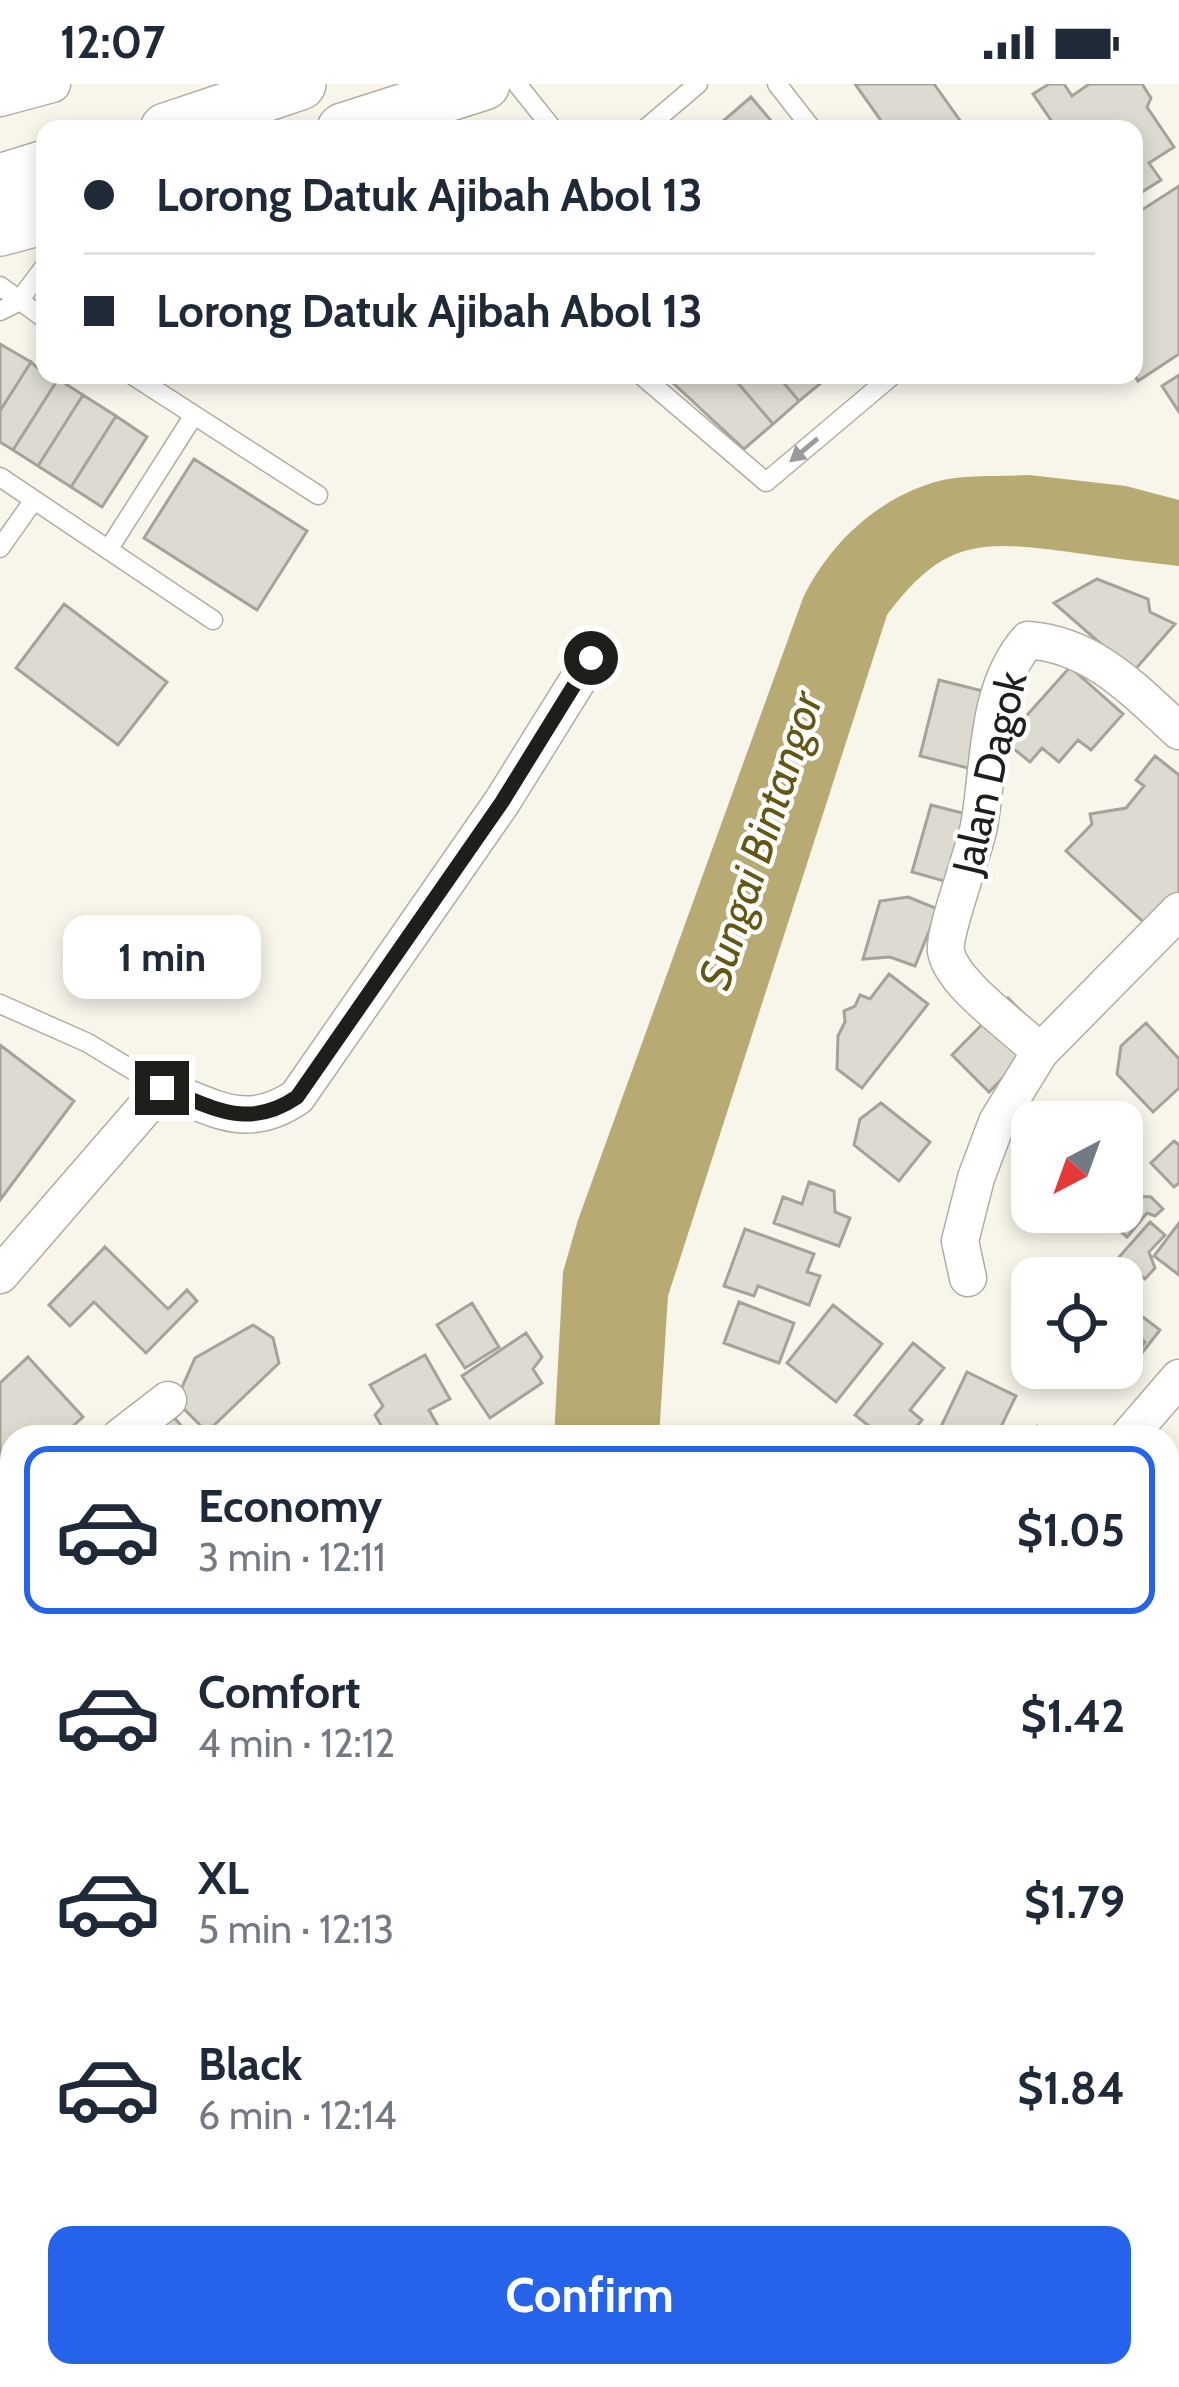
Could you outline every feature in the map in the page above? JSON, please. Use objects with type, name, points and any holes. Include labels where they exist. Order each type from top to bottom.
[{"type":"main road","points":[[184,120],[233,96],[299,84]]},
{"type":"main road","points":[[371,120],[484,84]]},
{"type":"main road","points":[[0,180],[36,169]]},
{"type":"main road","points":[[0,230],[36,220]]},
{"type":"street","points":[[0,98],[52,84]]},
{"type":"street","name":"Jalan Dagok","points":[[1040,1052],[974,992],[954,969],[945,949],[980,824],[991,728],[1014,656],[1028,640],[1057,642],[1082,652],[1118,674],[1179,731]]},
{"type":"street","points":[[0,1275],[162,1088],[241,1116],[274,1112],[297,1097],[502,802],[591,658]]},
{"type":"street","points":[[968,1278],[960,1241],[997,1122],[1040,1052],[1179,910]]},
{"type":"street","points":[[1138,1425],[1179,1378]]},
{"type":"street","points":[[136,1425],[168,1400]]},
{"type":"lane","points":[[517,84],[546,120]]},
{"type":"lane","points":[[656,120],[698,84]]},
{"type":"lane","points":[[777,84],[805,120]]},
{"type":"lane","points":[[0,286],[9,307],[36,276]]},
{"type":"lane","points":[[146,384],[318,495]]},
{"type":"lane","points":[[656,384],[766,482],[882,384]]},
{"type":"lane","points":[[108,550],[194,415]]},
{"type":"lane","points":[[0,477],[213,620]]},
{"type":"lane","points":[[0,548],[34,500]]},
{"type":"lane","points":[[0,1004],[88,1043],[162,1088]]},
{"type":"water","name":"Sungai Bintangor","points":[[1029,475],[1126,486],[1179,500],[1179,566],[992,546],[949,557],[929,570],[887,615],[668,1296],[660,1425],[555,1425],[563,1272],[578,1220],[803,598],[826,559],[875,512],[914,490],[969,477]]},
{"type":"building","points":[[855,84],[934,84],[960,120],[881,120]]},
{"type":"building","points":[[1049,84],[1064,84],[1072,96],[1089,84],[1142,84],[1151,98],[1147,107],[1174,147],[1149,163],[1161,180],[1143,191],[1143,120],[1051,120],[1033,94]]},
{"type":"building","points":[[751,97],[770,120],[724,120]]},
{"type":"building","points":[[1179,186],[1179,354],[1143,378],[1143,209]]},
{"type":"building","points":[[0,344],[31,362],[0,411]]},
{"type":"building","points":[[31,362],[36,367],[36,384],[55,384],[13,450],[0,442],[0,411]]},
{"type":"building","points":[[1179,375],[1179,412],[1162,386]]},
{"type":"building","points":[[55,384],[66,384],[83,395],[38,466],[13,450]]},
{"type":"building","points":[[674,384],[739,384],[773,424],[744,449]]},
{"type":"building","points":[[739,384],[785,384],[799,401],[773,424]]},
{"type":"building","points":[[785,384],[820,384],[799,401]]},
{"type":"building","points":[[83,395],[116,416],[71,487],[38,466]]},
{"type":"building","points":[[116,416],[147,437],[102,507],[71,487]]},
{"type":"building","points":[[194,459],[307,531],[257,610],[144,538]]},
{"type":"building","points":[[1097,579],[1148,599],[1150,612],[1175,624],[1133,672],[1054,603]]},
{"type":"building","points":[[64,604],[167,682],[118,745],[16,668]]},
{"type":"building","points":[[1070,667],[1123,714],[1091,750],[1078,740],[1059,762],[1042,748],[1030,762],[1004,741]]},
{"type":"building","points":[[939,680],[995,694],[976,770],[920,756]]},
{"type":"building","points":[[1155,756],[1179,775],[1179,899],[1151,929],[1066,851],[1092,824],[1090,814],[1126,808],[1144,786],[1136,780]]},
{"type":"building","points":[[931,805],[970,815],[951,883],[912,872]]},
{"type":"building","points":[[908,897],[938,909],[915,966],[890,957],[863,959],[880,901]]},
{"type":"building","points":[[889,974],[928,1004],[862,1088],[837,1069],[838,1036],[844,1011],[855,1006],[860,995],[870,999]]},
{"type":"building","points":[[1008,998],[1045,1035],[989,1092],[952,1055]]},
{"type":"building","points":[[1146,1023],[1179,1059],[1179,1088],[1153,1112],[1117,1074],[1121,1046]]},
{"type":"building","points":[[0,1045],[74,1101],[0,1200]]},
{"type":"building","points":[[881,1103],[930,1142],[899,1181],[854,1145],[860,1119]]},
{"type":"building","points":[[1174,1141],[1179,1145],[1179,1183],[1174,1187],[1151,1163]]},
{"type":"building","points":[[809,1182],[834,1191],[835,1212],[850,1218],[839,1246],[774,1223],[783,1197],[802,1204]]},
{"type":"building","points":[[1143,1196],[1151,1197],[1163,1209],[1155,1216],[1147,1213],[1143,1218]]},
{"type":"building","points":[[1150,1222],[1165,1235],[1149,1252],[1155,1268],[1145,1279],[1143,1257],[1119,1257]]},
{"type":"building","points":[[1179,1223],[1179,1275],[1154,1256]]},
{"type":"building","points":[[745,1229],[814,1254],[807,1272],[820,1276],[809,1305],[758,1286],[754,1296],[724,1286]]},
{"type":"building","points":[[105,1247],[168,1309],[187,1290],[197,1301],[146,1353],[94,1302],[70,1326],[49,1305]]},
{"type":"building","points":[[739,1302],[794,1323],[779,1363],[724,1343]]},
{"type":"building","points":[[472,1303],[499,1347],[465,1368],[437,1325]]},
{"type":"building","points":[[833,1305],[882,1344],[836,1402],[787,1363]]},
{"type":"building","points":[[1143,1317],[1160,1330],[1143,1352]]},
{"type":"building","points":[[253,1325],[273,1338],[279,1363],[214,1425],[200,1425],[176,1401],[195,1358]]},
{"type":"building","points":[[526,1333],[542,1357],[533,1369],[542,1383],[490,1418],[462,1376]]},
{"type":"building","points":[[913,1343],[944,1368],[910,1410],[922,1420],[918,1425],[868,1425],[855,1415]]},
{"type":"building","points":[[425,1355],[450,1399],[429,1410],[437,1425],[381,1425],[375,1415],[383,1406],[370,1385]]},
{"type":"building","points":[[28,1357],[83,1417],[74,1425],[0,1425],[0,1383]]},
{"type":"building","points":[[967,1372],[1016,1396],[1002,1425],[942,1425]]},
{"type":"building","points":[[171,1414],[181,1425],[158,1425]]},
{"type":"route","points":[[162,1088],[241,1116],[274,1112],[297,1097],[502,802],[591,658]]}]
